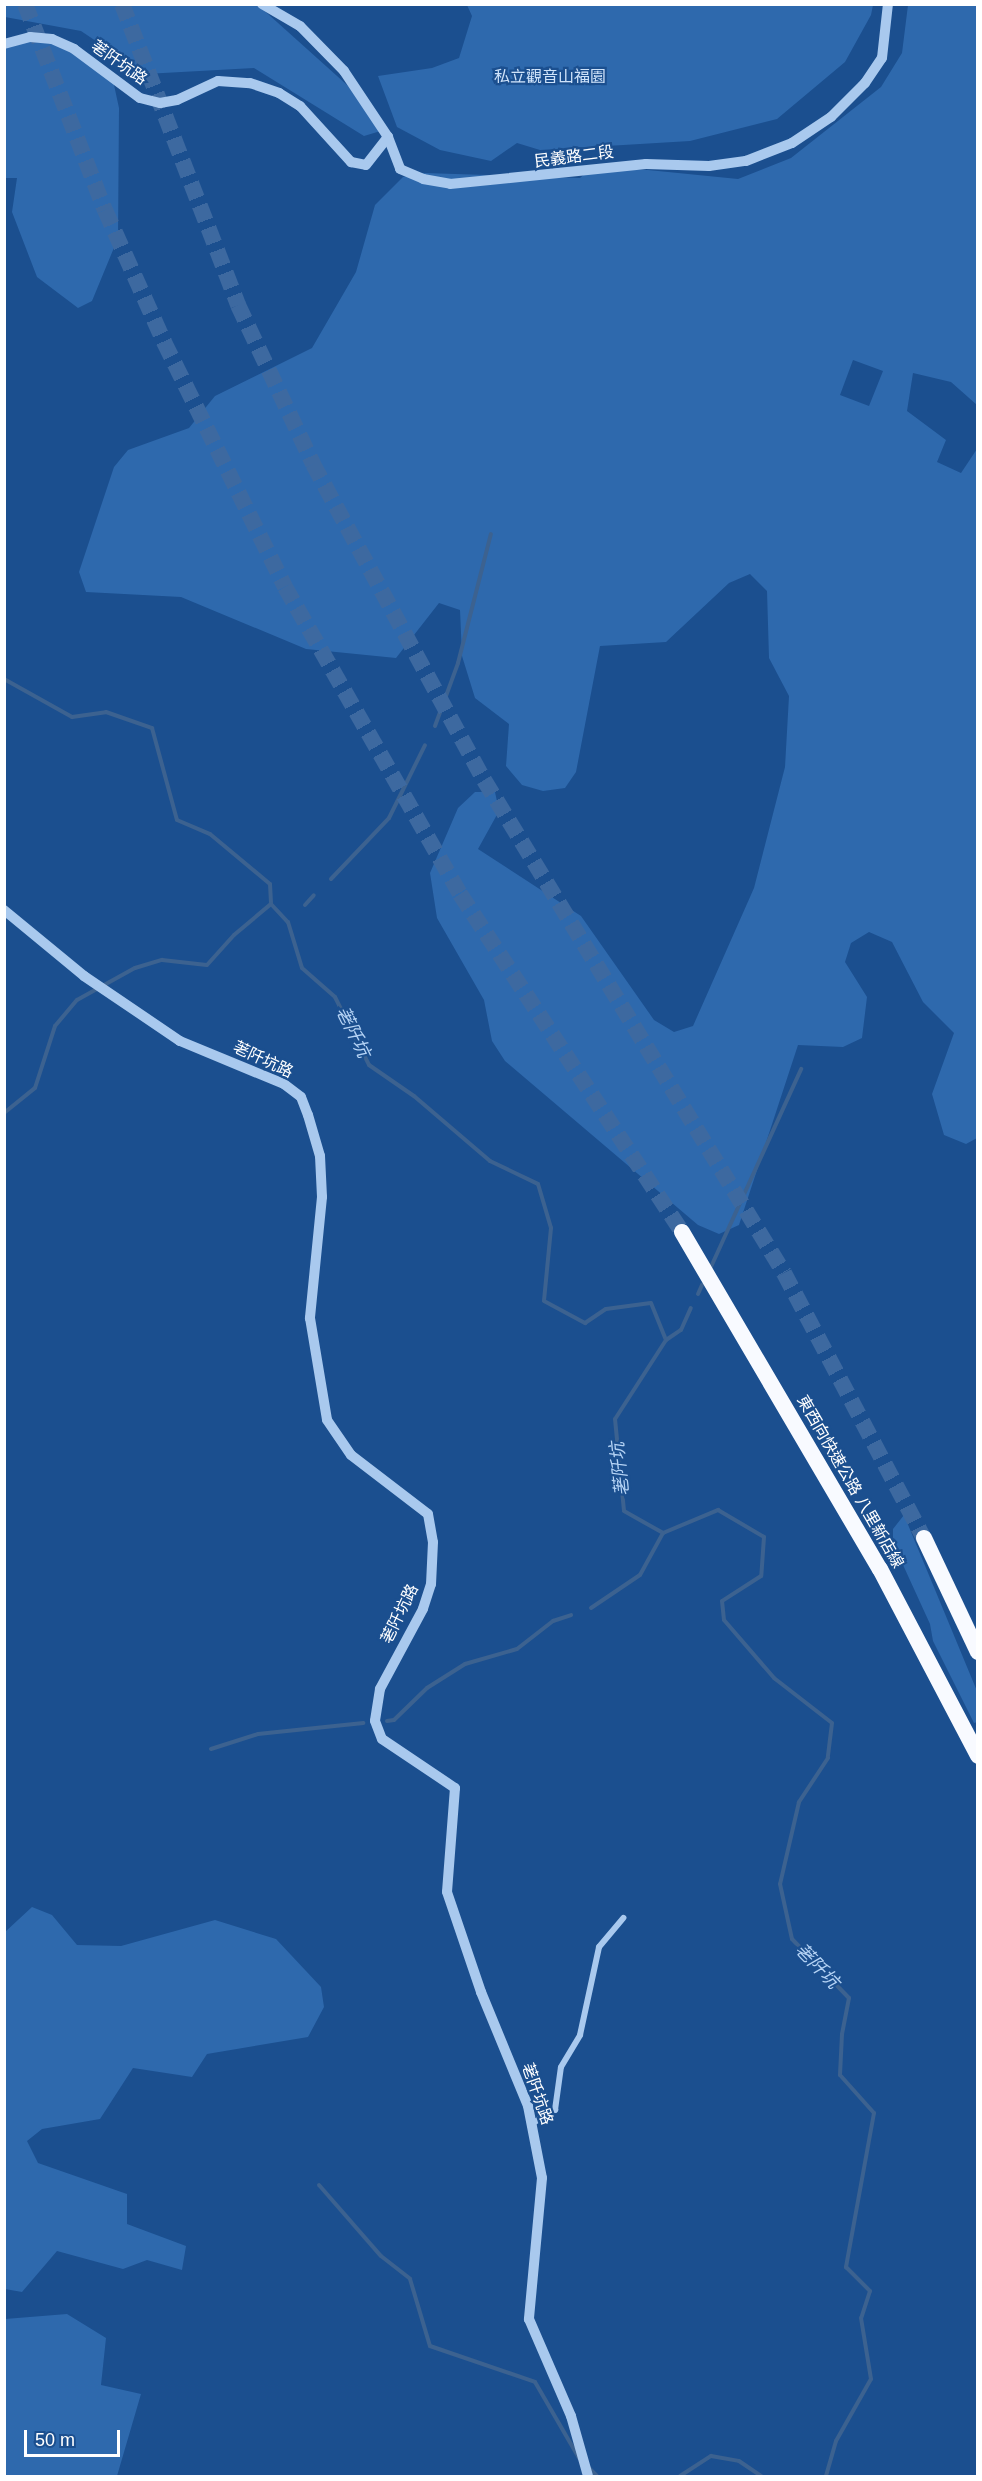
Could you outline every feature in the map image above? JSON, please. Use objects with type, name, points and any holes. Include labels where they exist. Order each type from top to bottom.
[{"type":"highway","name":"東西向快速公路 八里新店線","points":[[682,1232],[880,1569],[978,1756]]},
{"type":"highway","points":[[924,1538],[978,1652]]},
{"type":"street","name":"民義路二段","points":[[262,4],[300,26],[344,71],[388,137],[400,169],[423,179],[450,184],[646,164],[709,166],[746,161],[792,143],[831,117],[865,83],[882,58],[888,4]]},
{"type":"street","name":"荖阡坑路","points":[[4,44],[30,37],[52,39],[74,49],[140,98],[160,103],[177,100],[218,81],[250,83],[279,93],[300,106],[351,162],[366,165],[388,137]]},
{"type":"street","name":"荖阡坑路","points":[[4,910],[95,983],[180,1041],[284,1084],[301,1097],[308,1115],[320,1156],[322,1197],[310,1318],[327,1420],[351,1455],[428,1514],[433,1542],[431,1584],[423,1609],[380,1689],[375,1721],[382,1739],[455,1788],[447,1892],[481,1992],[533,2123],[542,2178],[529,2319],[583,2452],[588,2476]]},
{"type":"street","points":[[533,2123],[555,2110],[561,2067],[580,2035],[599,1947],[623,1918]]},
{"type":"green space","points":[[4,5],[258,5],[376,111],[384,130],[364,136],[254,68],[145,74],[81,31],[5,17]]},
{"type":"green space","name":"私立觀音山福園","points":[[467,5],[873,5],[871,15],[845,62],[777,119],[690,141],[540,150],[517,143],[491,161],[440,150],[397,127],[378,76],[432,68],[459,58],[472,16]]},
{"type":"green space","points":[[908,5],[977,5],[977,405],[951,382],[913,373],[907,411],[946,440],[937,462],[961,473],[977,449],[977,1138],[966,1144],[944,1135],[932,1094],[954,1033],[923,1002],[892,942],[869,932],[851,943],[845,962],[867,997],[862,1038],[843,1047],[798,1045],[739,1225],[719,1234],[698,1225],[505,1061],[492,1041],[484,1000],[437,918],[430,873],[458,808],[475,792],[495,792],[499,811],[478,849],[581,916],[654,1020],[674,1032],[693,1026],[754,888],[785,767],[789,696],[769,658],[767,591],[750,574],[729,583],[666,642],[600,646],[576,772],[565,788],[543,791],[522,785],[506,766],[509,724],[475,698],[462,656],[460,610],[439,603],[396,658],[306,649],[181,597],[86,592],[79,572],[114,467],[128,450],[189,428],[215,396],[312,348],[356,272],[375,205],[403,177],[424,173],[580,178],[589,170],[648,170],[738,179],[791,158],[881,87],[902,53]],"holes":[[[853,360],[883,371],[869,406],[840,395]]]},
{"type":"green space","points":[[39,36],[111,71],[119,108],[118,238],[92,301],[78,308],[37,277],[12,212],[17,178],[5,178],[5,41]]},
{"type":"green space","points":[[904,1515],[977,1691],[977,1722],[974,1723],[933,1641],[930,1624],[893,1543],[893,1529]]},
{"type":"green space","points":[[32,1907],[52,1915],[77,1945],[121,1946],[215,1920],[276,1939],[321,1987],[324,2007],[308,2037],[207,2054],[192,2077],[133,2068],[100,2119],[42,2129],[27,2141],[38,2163],[127,2194],[127,2224],[186,2246],[182,2270],[147,2260],[123,2269],[57,2251],[22,2292],[5,2289],[5,1932]]},
{"type":"green space","points":[[67,2314],[106,2338],[101,2385],[141,2394],[117,2476],[5,2476],[5,2319]]},
{"type":"waterway","points":[[435,726],[458,663],[491,534]]},
{"type":"waterway","name":"荖阡坑","points":[[4,679],[72,717],[106,712],[152,728],[177,820],[210,834],[270,884],[271,904],[288,922],[302,968],[335,997],[369,1065],[414,1096],[490,1161],[538,1184],[551,1228],[544,1301],[585,1323],[606,1309],[651,1303],[666,1340],[615,1419],[624,1511],[663,1533],[718,1510],[764,1537],[761,1576],[722,1601],[724,1620],[774,1678],[832,1723],[828,1758],[799,1802],[780,1884],[792,1939],[849,1998],[842,2034],[840,2075],[874,2113],[846,2267],[870,2291],[861,2318],[871,2379],[836,2441],[826,2476]]},
{"type":"waterway","points":[[331,879],[389,818],[425,745]]},
{"type":"waterway","points":[[305,905],[314,895]]},
{"type":"waterway","points":[[4,1113],[35,1088],[55,1026],[77,1000],[135,968],[162,960],[207,965],[234,935],[271,904]]},
{"type":"waterway","points":[[710,1269],[801,1069]]},
{"type":"waterway","points":[[698,1294],[702,1285]]},
{"type":"waterway","points":[[666,1340],[681,1330],[691,1308]]},
{"type":"waterway","points":[[591,1608],[640,1575],[663,1533]]},
{"type":"waterway","points":[[387,1721],[394,1720],[427,1688],[465,1664],[517,1649],[553,1621],[571,1615]]},
{"type":"waterway","points":[[211,1749],[258,1734],[363,1723]]},
{"type":"waterway","points":[[319,2185],[381,2256],[410,2279],[430,2346],[535,2382],[579,2458]]},
{"type":"waterway","points":[[680,2476],[711,2456],[739,2461],[761,2476]]},
{"type":"waterway","points":[[589,2468],[597,2476]]},
{"type":"tunnel","points":[[25,4],[105,210],[164,342],[285,587],[460,894],[682,1232]]},
{"type":"tunnel","points":[[122,4],[238,305],[313,464],[484,780],[784,1273],[924,1538]]}]
